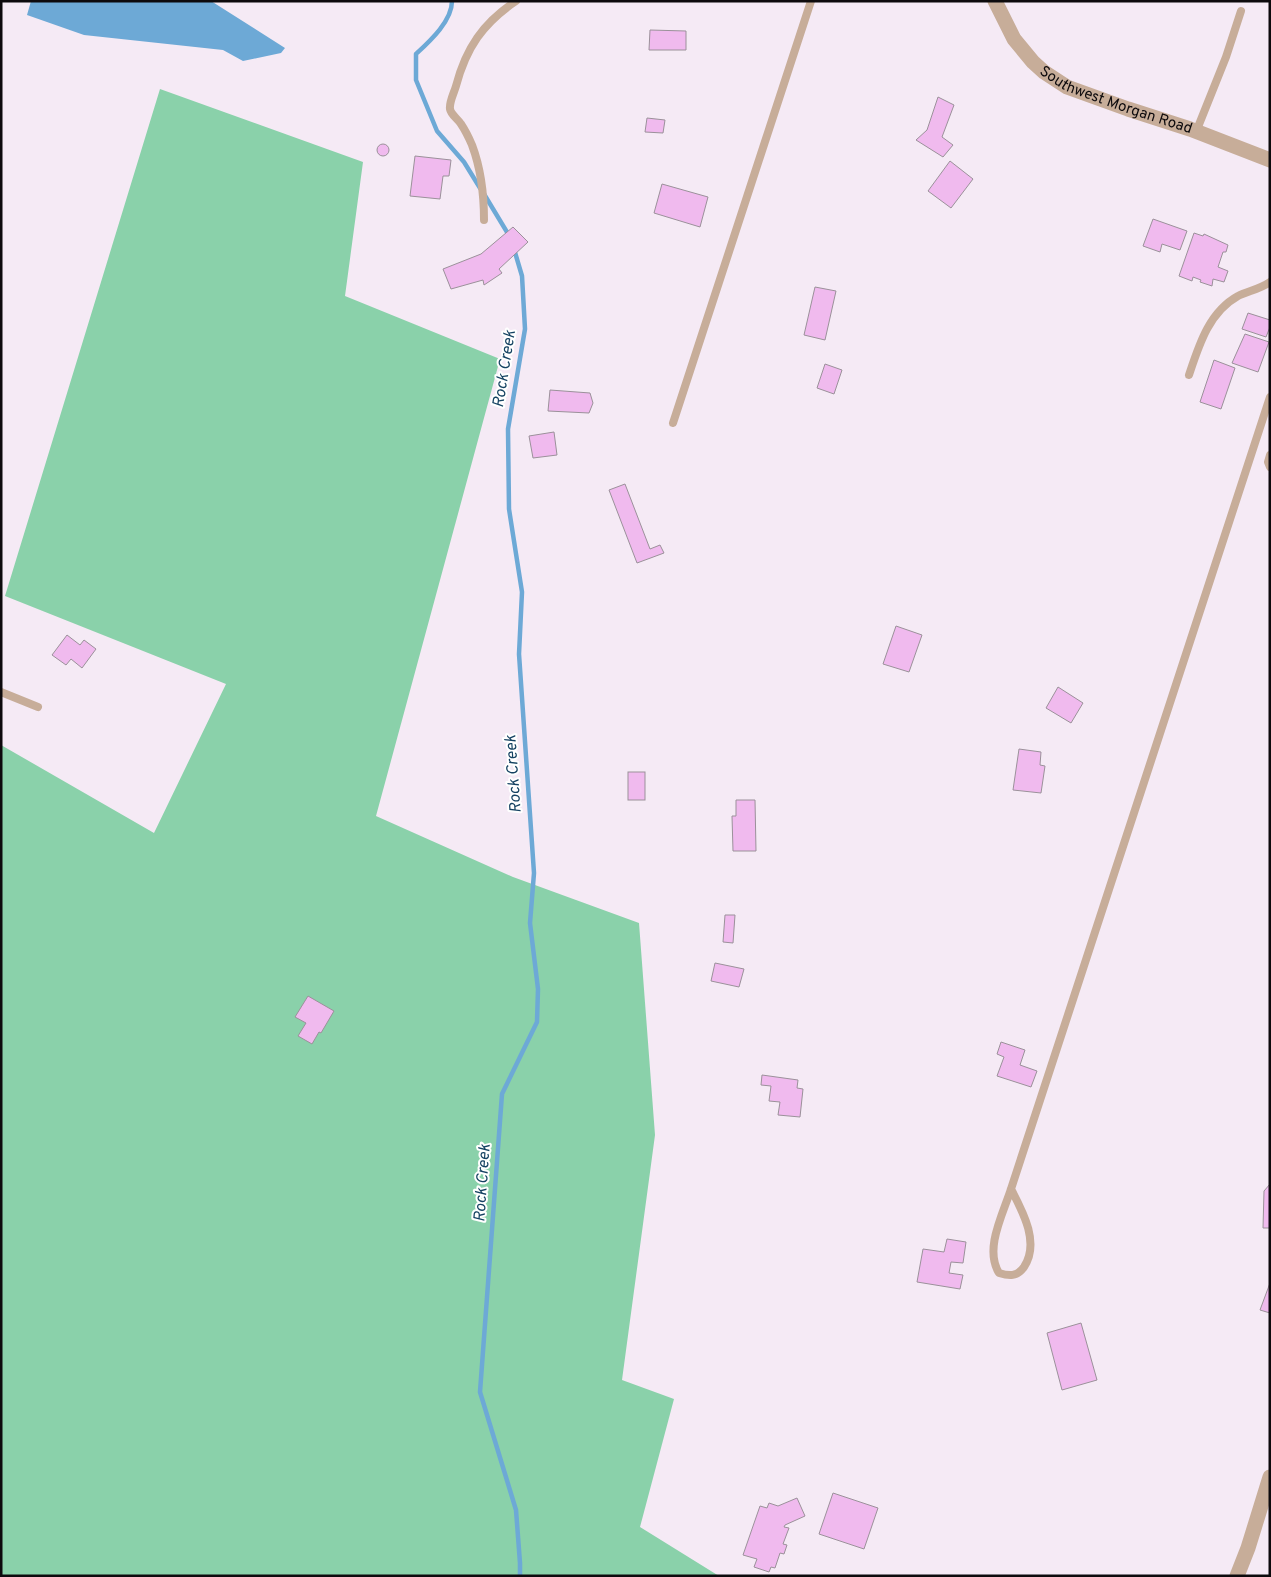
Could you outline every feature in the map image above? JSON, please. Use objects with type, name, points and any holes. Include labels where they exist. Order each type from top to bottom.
[{"type":"street","name":"Southwest Morgan Road","points":[[995,1],[1014,39],[1044,72],[1067,87],[1270,160]]},
{"type":"street","points":[[1237,1576],[1270,1478]]},
{"type":"lane","points":[[484,220],[482,182],[472,145],[450,108],[460,69],[472,44],[484,27],[516,1]]},
{"type":"lane","points":[[673,423],[811,1]]},
{"type":"lane","points":[[1196,132],[1226,57],[1241,11]]},
{"type":"lane","points":[[1189,374],[1203,338],[1218,311],[1239,296],[1256,290],[1270,282]]},
{"type":"lane","points":[[1011,1189],[1022,1209],[1031,1247],[1028,1261],[1021,1271],[1010,1276],[999,1273],[994,1265],[993,1251],[998,1230],[1011,1189],[1270,397]]},
{"type":"lane","points":[[1270,455],[1268,462],[1270,467]]},
{"type":"lane","points":[[1,692],[38,707]]},
{"type":"green space","points":[[160,89],[363,162],[345,296],[500,359],[376,816],[513,877],[639,923],[655,1135],[622,1380],[674,1399],[640,1527],[719,1576],[1,1576],[1,745],[154,833],[226,684],[5,596]]},
{"type":"water","points":[[31,1],[211,1],[285,48],[281,53],[243,61],[223,50],[84,35],[27,15]]},
{"type":"building","points":[[650,30],[686,31],[686,50],[649,50]]},
{"type":"building","points":[[938,97],[954,105],[942,137],[953,145],[943,157],[916,140],[927,130]]},
{"type":"building","points":[[647,118],[665,120],[663,133],[645,132]]},
{"type":"building","points":[[383,144],[389,150],[383,156],[377,150]]},
{"type":"building","points":[[415,156],[451,160],[449,176],[443,176],[440,199],[410,196]]},
{"type":"building","points":[[950,161],[973,179],[951,208],[928,191]]},
{"type":"building","points":[[662,184],[708,197],[700,227],[654,213]]},
{"type":"building","points":[[1153,219],[1187,231],[1180,250],[1162,244],[1160,252],[1143,246]]},
{"type":"building","points":[[513,227],[528,242],[499,269],[502,273],[484,285],[483,280],[451,289],[443,269],[481,254]]},
{"type":"building","points":[[1194,233],[1203,236],[1204,234],[1228,245],[1226,252],[1223,252],[1218,267],[1228,271],[1224,282],[1213,279],[1212,286],[1200,282],[1201,280],[1193,277],[1192,281],[1179,276]]},
{"type":"building","points":[[815,287],[836,291],[825,340],[804,335]]},
{"type":"building","points":[[1248,313],[1270,320],[1270,327],[1266,337],[1242,329]]},
{"type":"building","points":[[1245,334],[1269,342],[1258,372],[1232,363]]},
{"type":"building","points":[[1214,360],[1235,368],[1221,409],[1200,402]]},
{"type":"building","points":[[825,364],[842,370],[834,394],[817,388]]},
{"type":"building","points":[[550,390],[590,393],[593,403],[589,413],[548,411]]},
{"type":"building","points":[[554,432],[557,455],[533,458],[529,436]]},
{"type":"building","points":[[625,484],[650,549],[660,545],[664,553],[637,563],[609,490]]},
{"type":"building","points":[[896,626],[922,635],[909,672],[883,664]]},
{"type":"building","points":[[67,635],[80,645],[84,640],[96,649],[82,668],[71,659],[66,665],[52,655]]},
{"type":"building","points":[[1058,687],[1083,703],[1071,723],[1046,708]]},
{"type":"building","points":[[1019,749],[1041,752],[1040,765],[1045,766],[1041,793],[1013,790]]},
{"type":"building","points":[[628,772],[645,772],[645,800],[628,800]]},
{"type":"building","points":[[736,800],[755,800],[756,851],[733,851],[732,816],[736,816]]},
{"type":"building","points":[[725,915],[735,915],[733,943],[723,942]]},
{"type":"building","points":[[715,963],[744,969],[739,987],[711,981]]},
{"type":"building","points":[[308,996],[334,1011],[312,1044],[298,1036],[306,1023],[295,1017]]},
{"type":"building","points":[[1001,1042],[1025,1050],[1020,1065],[1037,1071],[1031,1087],[997,1076],[1004,1057],[997,1054]]},
{"type":"building","points":[[762,1075],[798,1080],[797,1088],[803,1089],[800,1117],[778,1115],[780,1102],[769,1101],[771,1086],[761,1085]]},
{"type":"building","points":[[1270,1184],[1270,1228],[1263,1228],[1264,1191]]},
{"type":"building","points":[[947,1239],[966,1242],[963,1263],[951,1262],[949,1273],[963,1275],[960,1289],[917,1282],[923,1249],[944,1252]]},
{"type":"building","points":[[1270,1283],[1270,1313],[1260,1310]]},
{"type":"building","points":[[1081,1323],[1097,1380],[1062,1390],[1047,1333]]},
{"type":"building","points":[[833,1493],[878,1508],[864,1549],[819,1534]]},
{"type":"building","points":[[797,1498],[805,1516],[785,1525],[784,1527],[789,1528],[783,1544],[787,1545],[784,1554],[780,1553],[775,1568],[771,1567],[769,1572],[754,1567],[757,1559],[743,1555],[760,1506],[767,1508],[769,1503],[778,1506]]},
{"type":"waterway","name":"Rock Creek","points":[[452,1],[444,23],[434,37],[416,54],[416,80],[437,131],[464,162],[480,188]]},
{"type":"waterway","name":"Rock Creek","points":[[484,194],[510,237]]},
{"type":"waterway","name":"Rock Creek","points":[[514,249],[522,276],[525,329],[508,429],[509,509],[522,592],[519,654],[534,873],[530,923],[538,989],[537,1022],[502,1094],[480,1392],[516,1510],[520,1576]]}]
